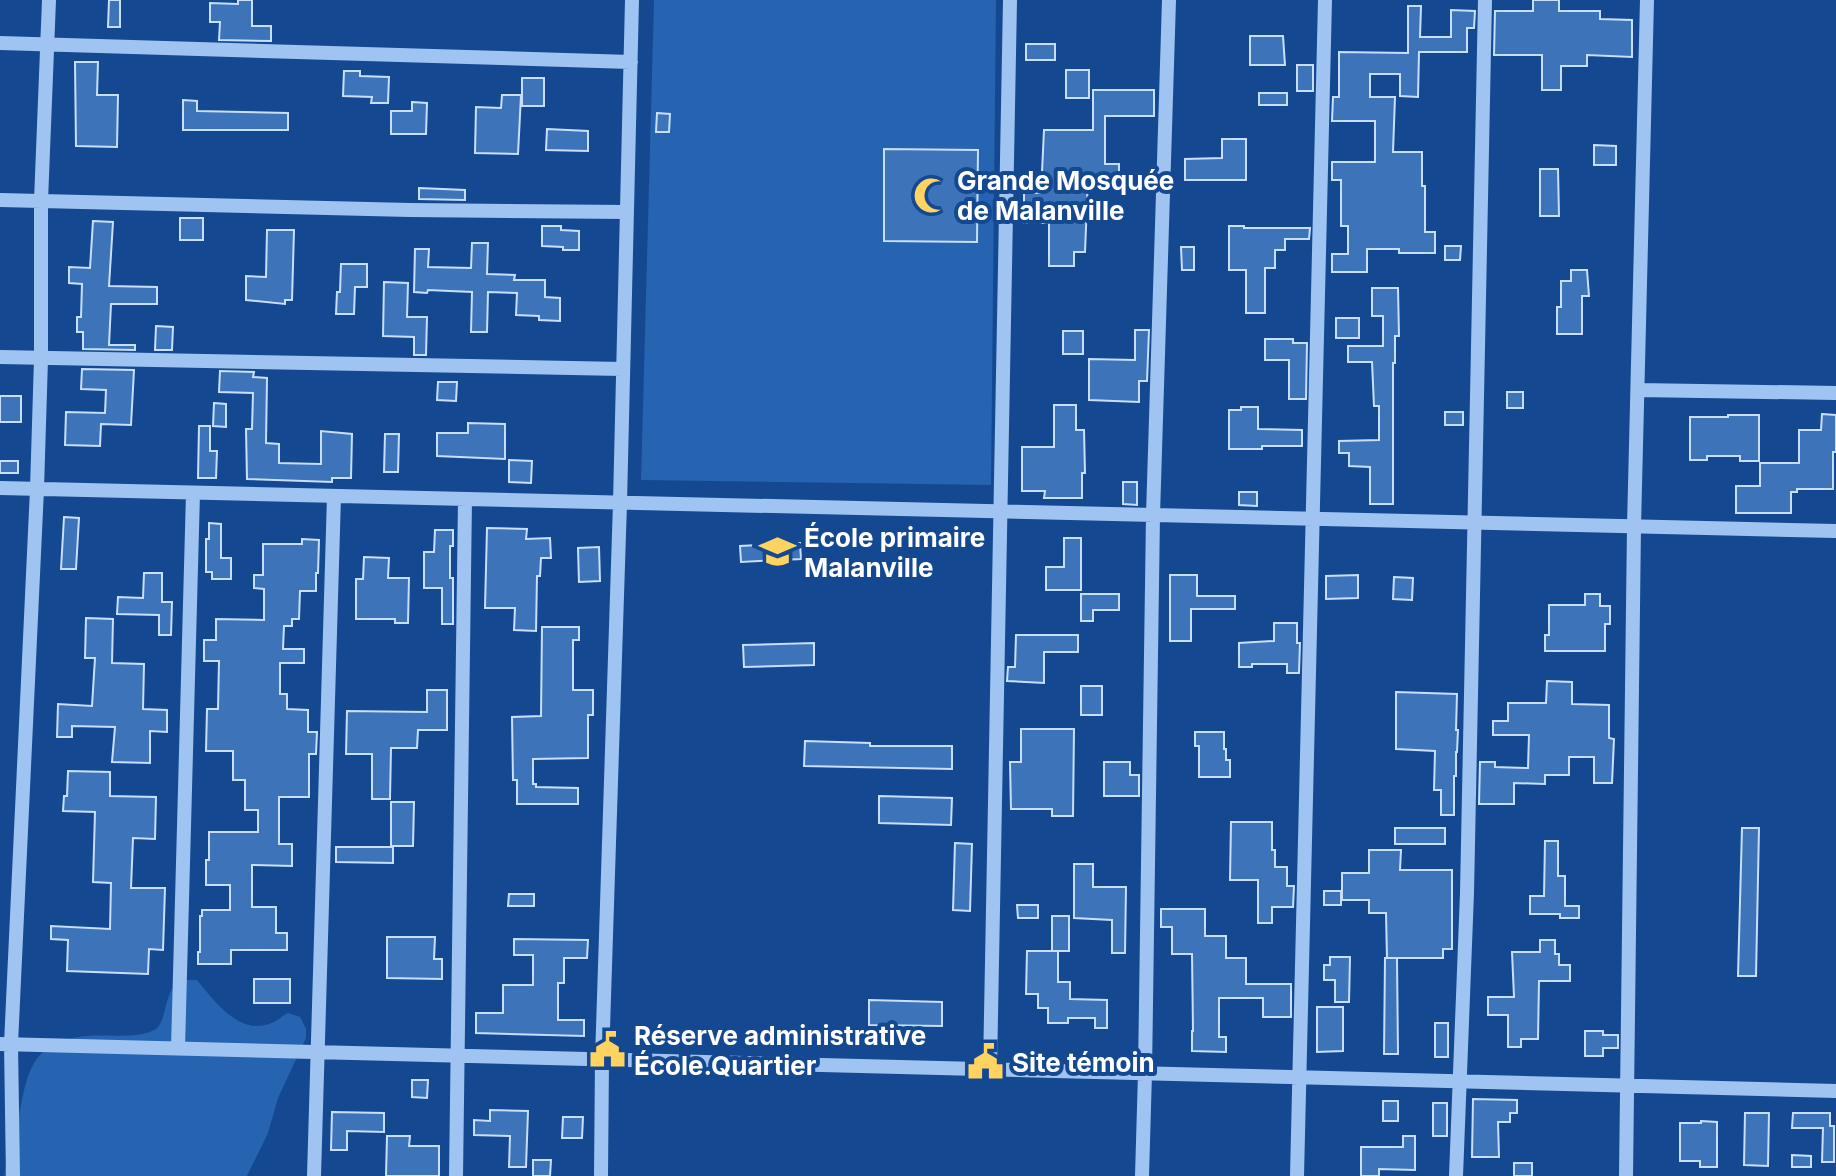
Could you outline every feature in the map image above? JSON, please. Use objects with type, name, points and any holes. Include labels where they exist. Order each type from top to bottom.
[{"type":"street","points":[[13,1176],[6,1044],[37,489],[41,201],[49,0]]},
{"type":"street","points":[[601,1176],[632,0]]},
{"type":"street","points":[[990,1069],[1010,0]]},
{"type":"street","points":[[1142,1176],[1153,515],[1169,0]]},
{"type":"street","points":[[1297,1176],[1325,0]]},
{"type":"street","points":[[1456,1176],[1467,893],[1485,0]]},
{"type":"street","points":[[1626,1176],[1634,526],[1647,0]]},
{"type":"street","points":[[0,43],[631,62]]},
{"type":"street","points":[[0,200],[627,212]]},
{"type":"street","points":[[0,357],[622,369]]},
{"type":"street","points":[[1638,390],[1836,393]]},
{"type":"street","points":[[0,488],[1836,531]]},
{"type":"street","points":[[178,1048],[193,493]]},
{"type":"street","points":[[314,1176],[334,496]]},
{"type":"street","points":[[456,1176],[465,499]]},
{"type":"street","points":[[6,1044],[1836,1091]]},
{"type":"shaded area","points":[[654,0],[996,0],[991,485],[641,480]]},
{"type":"shaded area","points":[[185,980],[197,980],[226,1012],[244,1024],[268,1024],[288,1013],[300,1017],[306,1029],[306,1038],[278,1098],[268,1133],[247,1176],[4,1176],[30,1072],[44,1052],[54,1044],[69,1039],[121,1036],[154,1030],[161,1023],[171,992]]},
{"type":"building","points":[[109,0],[120,0],[120,27],[108,27]]},
{"type":"building","points":[[238,0],[252,0],[252,26],[271,26],[271,41],[219,40],[220,22],[210,22],[210,3],[238,4]]},
{"type":"building","points":[[1533,0],[1559,0],[1559,11],[1600,11],[1600,19],[1632,20],[1632,57],[1587,55],[1587,66],[1561,66],[1561,90],[1542,90],[1542,55],[1494,55],[1495,11],[1533,11]]},
{"type":"building","points":[[1408,6],[1421,6],[1420,37],[1451,37],[1451,10],[1475,11],[1474,28],[1467,28],[1467,52],[1419,52],[1418,97],[1400,96],[1400,74],[1370,74],[1370,97],[1395,97],[1393,152],[1422,152],[1425,232],[1435,232],[1435,253],[1367,249],[1367,272],[1332,272],[1332,254],[1348,254],[1348,226],[1341,226],[1341,180],[1332,180],[1332,162],[1375,162],[1375,121],[1332,121],[1333,97],[1339,97],[1339,52],[1408,53]]},
{"type":"building","points":[[1250,36],[1283,36],[1285,65],[1250,65]]},
{"type":"building","points":[[1026,44],[1055,44],[1055,60],[1026,60]]},
{"type":"building","points":[[75,62],[98,62],[97,95],[118,95],[117,147],[76,146]]},
{"type":"building","points":[[1297,65],[1313,65],[1313,91],[1297,91]]},
{"type":"building","points":[[1066,70],[1089,70],[1089,98],[1066,98]]},
{"type":"building","points":[[344,71],[360,71],[360,76],[389,77],[388,103],[371,103],[372,97],[343,96]]},
{"type":"building","points":[[522,78],[544,78],[544,106],[522,106]]},
{"type":"building","points":[[1093,90],[1154,90],[1154,116],[1105,116],[1105,164],[1119,164],[1119,179],[1088,179],[1085,252],[1074,252],[1074,266],[1049,266],[1049,223],[1024,223],[1024,193],[1041,193],[1044,130],[1093,130]]},
{"type":"building","points":[[1259,93],[1287,93],[1287,105],[1259,105]]},
{"type":"building","points":[[502,95],[521,95],[518,154],[475,153],[476,107],[501,108]]},
{"type":"building","points":[[183,100],[197,101],[197,111],[288,113],[288,130],[183,130]]},
{"type":"building","points":[[412,102],[427,103],[426,134],[391,134],[391,111],[412,111]]},
{"type":"building","points":[[657,113],[670,114],[669,132],[656,132]]},
{"type":"building","points":[[547,129],[588,131],[588,151],[546,150]]},
{"type":"building","points":[[1222,139],[1246,139],[1246,180],[1185,180],[1185,159],[1222,158]]},
{"type":"building","points":[[1594,145],[1616,146],[1616,165],[1594,165]]},
{"type":"building","name":"Grande Mosquée de Malanville","points":[[884,149],[978,150],[977,242],[884,241]]},
{"type":"building","points":[[1540,169],[1558,169],[1559,216],[1540,216]]},
{"type":"building","points":[[419,188],[465,190],[465,200],[419,199]]},
{"type":"building","points":[[180,218],[203,218],[203,240],[180,240]]},
{"type":"building","points":[[93,221],[113,222],[109,286],[157,287],[157,304],[111,304],[109,345],[135,345],[135,350],[83,349],[83,332],[77,332],[77,317],[81,317],[82,284],[69,283],[69,267],[90,268]]},
{"type":"building","points":[[542,226],[561,226],[561,230],[579,231],[579,250],[542,246]]},
{"type":"building","points":[[1229,226],[1310,228],[1309,239],[1285,239],[1285,250],[1275,250],[1275,268],[1265,268],[1265,313],[1246,313],[1246,270],[1229,270]]},
{"type":"building","points":[[267,230],[294,230],[292,300],[285,300],[285,304],[246,300],[246,276],[266,277]]},
{"type":"building","points":[[472,243],[488,243],[487,274],[515,275],[514,280],[545,280],[545,297],[560,298],[560,321],[516,315],[517,293],[488,292],[487,332],[471,332],[472,292],[414,292],[415,249],[429,249],[428,267],[471,268]]},
{"type":"building","points":[[1445,246],[1461,246],[1460,260],[1445,260]]},
{"type":"building","points":[[1181,247],[1194,247],[1194,270],[1182,270]]},
{"type":"building","points":[[341,264],[367,264],[367,287],[355,287],[354,314],[336,314]]},
{"type":"building","points":[[1571,270],[1587,270],[1589,296],[1582,296],[1582,334],[1557,334],[1561,281],[1571,281]]},
{"type":"building","points":[[384,282],[408,283],[407,317],[427,317],[426,355],[414,355],[414,337],[383,336]]},
{"type":"building","points":[[1372,288],[1398,288],[1399,336],[1395,336],[1393,363],[1393,504],[1370,504],[1370,467],[1349,466],[1349,453],[1339,453],[1339,441],[1379,440],[1379,406],[1374,406],[1372,362],[1348,362],[1348,346],[1383,346],[1383,316],[1372,316]]},
{"type":"building","points":[[1336,318],[1359,318],[1359,338],[1336,338]]},
{"type":"building","points":[[156,326],[173,327],[172,350],[155,350]]},
{"type":"building","points":[[1135,330],[1149,330],[1147,381],[1139,381],[1139,402],[1089,400],[1089,359],[1135,360]]},
{"type":"building","points":[[1063,331],[1083,331],[1083,354],[1063,354]]},
{"type":"building","points":[[1265,339],[1293,339],[1293,343],[1307,343],[1306,399],[1289,399],[1289,360],[1265,360]]},
{"type":"building","points":[[82,369],[134,370],[131,425],[101,424],[100,446],[65,445],[66,412],[105,413],[106,390],[81,389]]},
{"type":"building","points":[[220,371],[254,372],[253,377],[267,378],[266,443],[279,444],[279,463],[321,464],[321,431],[352,434],[351,478],[332,478],[332,482],[247,479],[246,429],[252,429],[253,393],[219,392]]},
{"type":"building","points":[[438,382],[457,382],[456,401],[437,400]]},
{"type":"building","points":[[1507,392],[1523,392],[1523,408],[1507,408]]},
{"type":"building","points":[[0,396],[21,396],[21,422],[0,422]]},
{"type":"building","points":[[214,403],[226,404],[226,427],[213,426]]},
{"type":"building","points":[[1054,405],[1076,405],[1076,430],[1084,430],[1082,498],[1044,498],[1045,491],[1022,491],[1022,447],[1054,447]]},
{"type":"building","points":[[1241,407],[1258,407],[1258,429],[1302,430],[1302,446],[1229,449],[1229,410],[1241,410]]},
{"type":"building","points":[[1445,412],[1463,412],[1463,425],[1445,425]]},
{"type":"building","points":[[1822,414],[1836,415],[1833,489],[1797,489],[1797,492],[1791,492],[1791,513],[1736,513],[1736,486],[1760,486],[1760,463],[1799,463],[1799,430],[1821,430]]},
{"type":"building","points":[[1759,415],[1759,461],[1740,461],[1740,456],[1707,456],[1707,460],[1690,460],[1690,417]]},
{"type":"building","points":[[468,423],[505,424],[505,459],[437,456],[437,433],[468,433]]},
{"type":"building","points":[[199,426],[210,426],[210,451],[217,451],[216,478],[198,478]]},
{"type":"building","points":[[385,434],[399,434],[398,472],[384,472]]},
{"type":"building","points":[[509,460],[532,461],[531,483],[509,482]]},
{"type":"building","points":[[0,461],[18,461],[18,473],[0,473]]},
{"type":"building","points":[[1123,482],[1137,482],[1137,505],[1123,504]]},
{"type":"building","points":[[1239,492],[1257,492],[1257,506],[1239,505]]},
{"type":"building","points":[[64,517],[79,518],[76,569],[61,569]]},
{"type":"building","points":[[209,523],[221,524],[221,558],[231,558],[231,579],[212,579],[212,572],[206,572]]},
{"type":"building","points":[[487,528],[527,529],[526,539],[550,538],[551,558],[541,558],[540,576],[537,576],[536,631],[514,630],[515,608],[485,608]]},
{"type":"building","points":[[435,530],[453,530],[450,578],[453,578],[453,624],[442,624],[442,588],[424,588],[424,552],[434,552]]},
{"type":"building","points":[[1064,538],[1081,538],[1081,590],[1046,590],[1046,567],[1064,567]]},
{"type":"building","points":[[302,539],[319,540],[316,591],[300,591],[299,619],[292,619],[292,626],[284,626],[283,649],[304,649],[304,663],[280,663],[280,694],[287,694],[287,709],[308,710],[308,732],[317,732],[316,754],[309,754],[309,797],[279,797],[279,844],[292,844],[292,866],[252,865],[252,907],[276,907],[276,933],[287,933],[287,950],[231,950],[231,964],[198,964],[202,910],[230,910],[230,885],[206,885],[209,832],[258,832],[258,810],[245,810],[245,780],[233,780],[233,751],[206,751],[207,709],[218,709],[219,661],[204,661],[204,640],[216,640],[216,619],[264,620],[264,589],[254,588],[254,575],[263,575],[263,544],[302,544]]},
{"type":"building","points":[[800,543],[801,559],[741,562],[740,546]]},
{"type":"building","points":[[599,547],[600,581],[579,582],[578,548]]},
{"type":"building","points":[[364,557],[389,558],[388,578],[409,578],[408,623],[395,623],[395,619],[356,619],[356,579],[363,579]]},
{"type":"building","points":[[144,573],[162,573],[162,602],[172,602],[171,635],[159,635],[159,615],[117,614],[118,597],[143,598]]},
{"type":"building","points":[[1170,575],[1197,575],[1197,596],[1235,596],[1235,609],[1191,609],[1191,641],[1170,641]]},
{"type":"building","points":[[1358,575],[1358,598],[1326,599],[1326,576]]},
{"type":"building","points":[[1394,577],[1413,578],[1412,600],[1393,599]]},
{"type":"building","points":[[1081,594],[1119,594],[1119,610],[1093,610],[1093,621],[1081,621]]},
{"type":"building","points":[[1585,594],[1600,594],[1600,606],[1610,606],[1610,624],[1605,624],[1605,651],[1545,651],[1545,635],[1549,635],[1549,605],[1585,605]]},
{"type":"building","points":[[86,618],[113,619],[112,663],[144,664],[143,709],[167,710],[167,732],[150,731],[150,763],[112,762],[115,727],[72,726],[72,737],[57,737],[58,704],[92,706],[95,658],[85,658]]},
{"type":"building","points":[[1274,623],[1297,623],[1299,673],[1287,673],[1287,664],[1239,667],[1239,643],[1274,641]]},
{"type":"building","points":[[542,627],[579,627],[579,640],[573,640],[573,690],[593,690],[593,715],[588,715],[588,758],[533,759],[533,784],[536,787],[578,788],[578,804],[517,804],[517,780],[513,780],[512,717],[541,716]]},
{"type":"building","points":[[1016,635],[1078,635],[1078,652],[1044,652],[1044,683],[1007,681],[1008,667],[1015,667]]},
{"type":"building","points":[[814,643],[814,665],[744,667],[743,645]]},
{"type":"building","points":[[1547,681],[1572,682],[1572,704],[1609,705],[1609,738],[1614,739],[1612,783],[1594,783],[1594,757],[1569,757],[1569,775],[1545,775],[1545,784],[1514,783],[1514,804],[1479,804],[1480,762],[1495,762],[1495,767],[1528,768],[1529,735],[1493,735],[1493,721],[1508,721],[1508,703],[1546,703]]},
{"type":"building","points":[[1081,686],[1102,686],[1102,715],[1081,715]]},
{"type":"building","points":[[427,690],[447,690],[447,730],[418,730],[417,748],[391,748],[390,799],[372,799],[372,754],[346,754],[347,711],[427,712]]},
{"type":"building","points":[[1396,692],[1457,694],[1454,815],[1441,815],[1441,790],[1434,790],[1435,751],[1396,749]]},
{"type":"building","points":[[1021,729],[1074,729],[1073,816],[1052,816],[1052,809],[1011,809],[1010,762],[1021,762]]},
{"type":"building","points":[[1195,732],[1224,732],[1230,777],[1199,777],[1199,746],[1195,746]]},
{"type":"building","points":[[805,741],[870,743],[870,746],[952,746],[952,769],[804,766]]},
{"type":"building","points":[[1104,762],[1130,762],[1130,775],[1139,775],[1139,796],[1104,796]]},
{"type":"building","points":[[68,771],[110,772],[110,796],[156,797],[155,839],[133,838],[131,888],[165,888],[163,950],[149,949],[148,974],[67,971],[68,940],[51,939],[51,926],[110,929],[111,883],[93,882],[95,812],[63,811]]},
{"type":"building","points":[[879,796],[952,798],[951,825],[879,823]]},
{"type":"building","points":[[391,802],[414,802],[413,846],[391,846]]},
{"type":"building","points":[[1231,822],[1272,822],[1275,867],[1287,867],[1287,886],[1294,886],[1293,907],[1272,907],[1272,923],[1258,923],[1258,880],[1230,880]]},
{"type":"building","points":[[1395,828],[1445,828],[1445,844],[1395,844]]},
{"type":"building","points":[[1742,828],[1759,828],[1756,976],[1738,976]]},
{"type":"building","points":[[1545,841],[1558,841],[1558,876],[1565,876],[1565,906],[1579,906],[1579,918],[1560,918],[1560,914],[1530,914],[1530,896],[1544,896]]},
{"type":"building","points":[[955,843],[972,844],[970,911],[953,910]]},
{"type":"building","points":[[336,847],[393,847],[393,863],[336,862]]},
{"type":"building","points":[[1369,850],[1401,850],[1400,870],[1452,870],[1452,949],[1443,949],[1443,958],[1387,958],[1386,913],[1369,913],[1369,900],[1342,900],[1342,873],[1369,873]]},
{"type":"building","points":[[1074,864],[1093,864],[1093,887],[1126,887],[1125,953],[1112,953],[1112,920],[1074,918]]},
{"type":"building","points":[[1324,891],[1341,891],[1341,905],[1324,905]]},
{"type":"building","points":[[509,894],[534,894],[534,906],[508,906]]},
{"type":"building","points":[[1017,905],[1038,905],[1038,918],[1018,918]]},
{"type":"building","points":[[1161,909],[1205,909],[1205,936],[1226,936],[1226,958],[1246,958],[1246,984],[1291,984],[1291,1017],[1263,1017],[1263,998],[1219,998],[1219,1037],[1226,1037],[1226,1052],[1192,1051],[1192,954],[1172,954],[1172,927],[1161,927]]},
{"type":"building","points":[[1052,916],[1069,916],[1069,951],[1052,951]]},
{"type":"building","points":[[387,937],[435,937],[434,959],[442,959],[442,979],[387,978]]},
{"type":"building","points":[[514,939],[588,940],[587,958],[564,958],[564,983],[558,983],[558,1020],[584,1020],[584,1036],[476,1033],[476,1013],[503,1013],[503,985],[533,985],[533,955],[514,955]]},
{"type":"building","points":[[1540,940],[1555,940],[1559,965],[1570,965],[1570,981],[1539,981],[1538,1039],[1521,1039],[1521,1047],[1508,1047],[1508,1015],[1488,1015],[1488,997],[1514,997],[1512,952],[1540,952]]},
{"type":"building","points":[[1027,951],[1058,951],[1058,982],[1070,982],[1070,999],[1107,1000],[1107,1028],[1095,1028],[1095,1018],[1068,1018],[1068,1023],[1048,1023],[1048,1008],[1038,1008],[1038,994],[1026,994]]},
{"type":"building","points":[[1330,957],[1350,957],[1349,1002],[1335,1002],[1335,980],[1324,980],[1324,965],[1330,965]]},
{"type":"building","points":[[1385,958],[1397,958],[1398,1054],[1384,1054]]},
{"type":"building","points":[[254,979],[290,979],[290,1003],[254,1003]]},
{"type":"building","points":[[869,1000],[942,1002],[942,1026],[869,1025]]},
{"type":"building","points":[[1317,1007],[1343,1007],[1343,1051],[1317,1052]]},
{"type":"building","points":[[1435,1023],[1448,1023],[1448,1057],[1435,1057]]},
{"type":"building","points":[[1585,1031],[1618,1035],[1618,1048],[1603,1048],[1603,1056],[1585,1056]]},
{"type":"building","points":[[412,1080],[428,1080],[427,1098],[412,1097]]},
{"type":"building","points":[[1473,1099],[1517,1100],[1517,1113],[1510,1113],[1510,1122],[1498,1122],[1499,1157],[1472,1157]]},
{"type":"building","points":[[1383,1101],[1398,1101],[1398,1121],[1383,1121]]},
{"type":"building","points":[[1433,1103],[1447,1103],[1447,1136],[1433,1136]]},
{"type":"building","points":[[490,1110],[528,1111],[526,1167],[509,1167],[510,1136],[474,1135],[474,1120],[490,1121]]},
{"type":"building","points":[[332,1112],[384,1113],[384,1132],[347,1131],[347,1150],[331,1150]]},
{"type":"building","points":[[1745,1113],[1769,1113],[1768,1166],[1744,1165]]},
{"type":"building","points":[[1793,1113],[1830,1113],[1830,1126],[1834,1126],[1834,1162],[1822,1162],[1823,1128],[1792,1128]]},
{"type":"building","points":[[563,1117],[583,1117],[582,1138],[562,1138]]},
{"type":"building","points":[[1717,1122],[1717,1167],[1700,1167],[1700,1161],[1680,1161],[1680,1123]]},
{"type":"building","points":[[387,1136],[410,1136],[409,1146],[439,1146],[439,1176],[386,1176]]},
{"type":"building","points":[[1403,1136],[1415,1136],[1415,1170],[1379,1169],[1379,1176],[1361,1176],[1361,1147],[1403,1147]]},
{"type":"building","points":[[1792,1155],[1811,1156],[1811,1167],[1792,1167]]},
{"type":"building","points":[[533,1160],[551,1160],[550,1176],[533,1176]]},
{"type":"building","points":[[1514,1163],[1532,1163],[1532,1176],[1514,1176]]},
{"type":"place","name":"Grande Mosquée de Malanville","points":[[931,195]]},
{"type":"place","name":"École primaire Malanville","points":[[778,552]]},
{"type":"place","name":"Réserve administrative École.Quartier","points":[[608,1050]]},
{"type":"place","name":"Site témoin","points":[[986,1062]]}]
